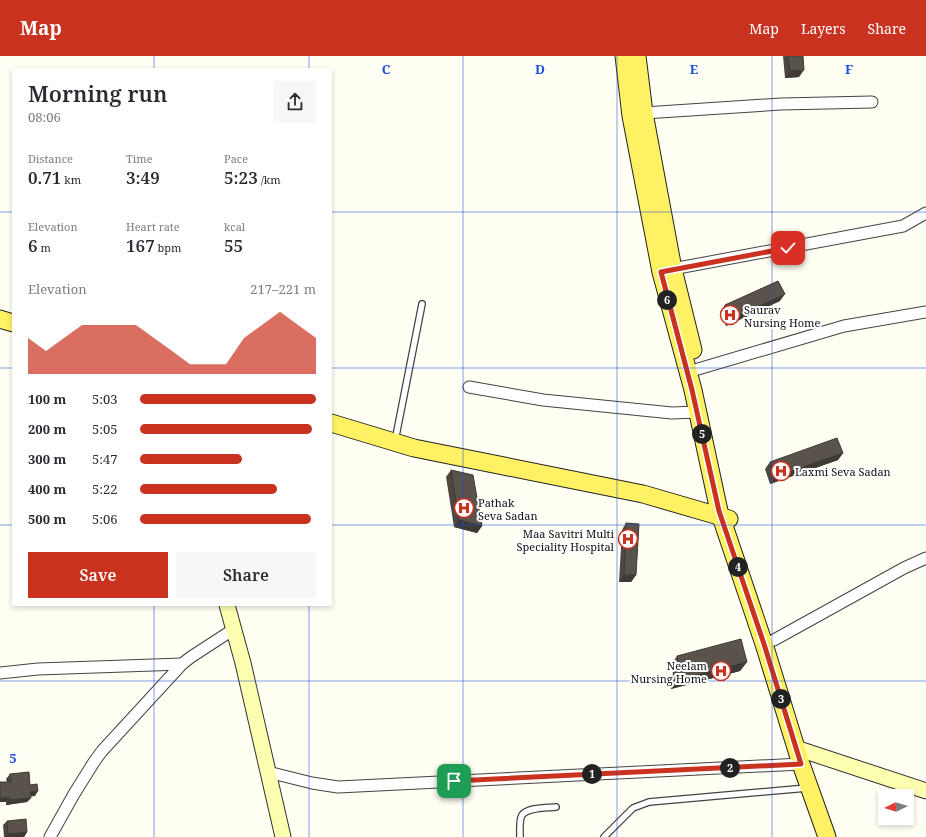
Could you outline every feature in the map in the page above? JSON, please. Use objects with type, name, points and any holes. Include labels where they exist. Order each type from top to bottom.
[{"type":"main road","points":[[624,56],[631,116],[674,300],[681,325],[698,369],[727,519],[774,640],[809,788],[827,837]]},
{"type":"main road","points":[[637,56],[667,270]]},
{"type":"main road","points":[[0,319],[12,323]]},
{"type":"main road","points":[[681,325],[697,412],[766,651],[802,755],[839,837]]},
{"type":"main road","points":[[332,423],[414,448],[643,494],[727,519]]},
{"type":"street","points":[[644,113],[781,104],[872,102]]},
{"type":"street","points":[[667,270],[903,226],[926,213]]},
{"type":"street","points":[[698,369],[844,326],[926,312]]},
{"type":"street","points":[[470,387],[543,400],[672,413],[697,412]]},
{"type":"street","points":[[774,640],[904,568],[926,558]]},
{"type":"street","points":[[227,606],[283,837]]},
{"type":"street","points":[[50,837],[74,794],[102,751],[182,664],[234,629]]},
{"type":"street","points":[[0,673],[38,669],[182,664]]},
{"type":"street","points":[[268,772],[312,783],[338,787],[802,755],[926,791]]},
{"type":"lane","points":[[395,442],[422,304]]},
{"type":"lane","points":[[604,837],[633,808],[649,802],[809,788]]},
{"type":"lane","points":[[520,837],[521,819],[523,814],[530,810],[556,807]]},
{"type":"building","points":[[788,56],[803,56],[804,70],[790,71]]},
{"type":"building","points":[[778,281],[785,294],[731,319],[725,305]]},
{"type":"building","points":[[837,438],[843,453],[775,477],[770,462]]},
{"type":"building","points":[[451,470],[473,475],[482,526],[459,520]]},
{"type":"building","points":[[626,523],[639,524],[636,575],[624,575]]},
{"type":"building","points":[[741,639],[747,662],[677,680],[675,671],[681,669],[677,656]]},
{"type":"building","points":[[29,772],[30,785],[37,784],[38,791],[30,792],[31,798],[9,800],[9,798],[0,798],[0,782],[11,782],[10,774]]},
{"type":"building","points":[[26,819],[27,832],[8,834],[7,821]]},
{"type":"place","name":"Saurav Nursing Home","points":[[730,315]]},
{"type":"place","name":"Laxmi Seva Sadan","points":[[781,471]]},
{"type":"place","name":"Pathak Seva Sadan","points":[[464,508]]},
{"type":"place","name":"Maa Savitri Multi Speciality Hospital","points":[[628,539]]},
{"type":"place","name":"Neelam Nursing Home","points":[[721,671]]},
{"type":"route","points":[[454,781],[801,764],[764,644],[719,511],[688,373],[661,272],[788,248]]}]
